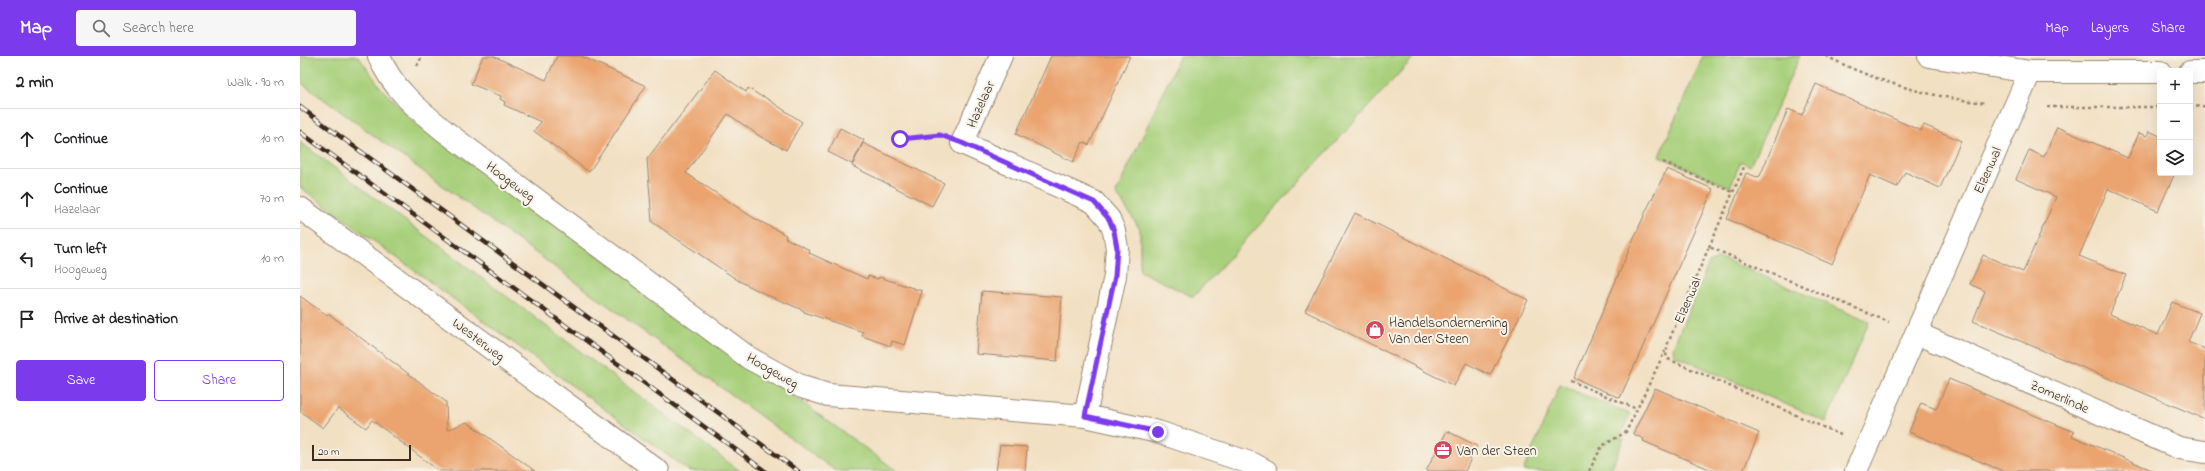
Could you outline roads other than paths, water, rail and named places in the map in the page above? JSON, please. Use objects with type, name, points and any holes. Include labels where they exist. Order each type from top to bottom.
[{"type":"street","name":"Hoogeweg","points":[[379,56],[391,78],[404,94],[424,114],[447,133],[749,358],[778,376],[814,392],[842,397],[1009,408],[1085,416],[1158,432],[1224,454],[1266,471]]},
{"type":"street","name":"Hazelaar","points":[[1001,56],[962,143],[1094,202],[1109,219],[1114,231],[1117,248],[1115,276],[1085,416]]},
{"type":"street","points":[[1929,56],[2030,72],[2091,63],[2157,72]]},
{"type":"street","name":"Elzenwal","points":[[1856,471],[2030,72]]},
{"type":"street","points":[[2193,72],[2205,72]]},
{"type":"street","name":"Westerweg","points":[[300,208],[658,471]]},
{"type":"street","name":"Zomerlinde","points":[[1916,333],[2179,448],[2205,452]]},
{"type":"railway","points":[[300,107],[798,471]]},
{"type":"railway","points":[[300,132],[765,471]]},
{"type":"place","name":"Handelsonderneming Van der Steen","points":[[1375,330]]},
{"type":"place","name":"Van der Steen","points":[[1443,450]]}]
